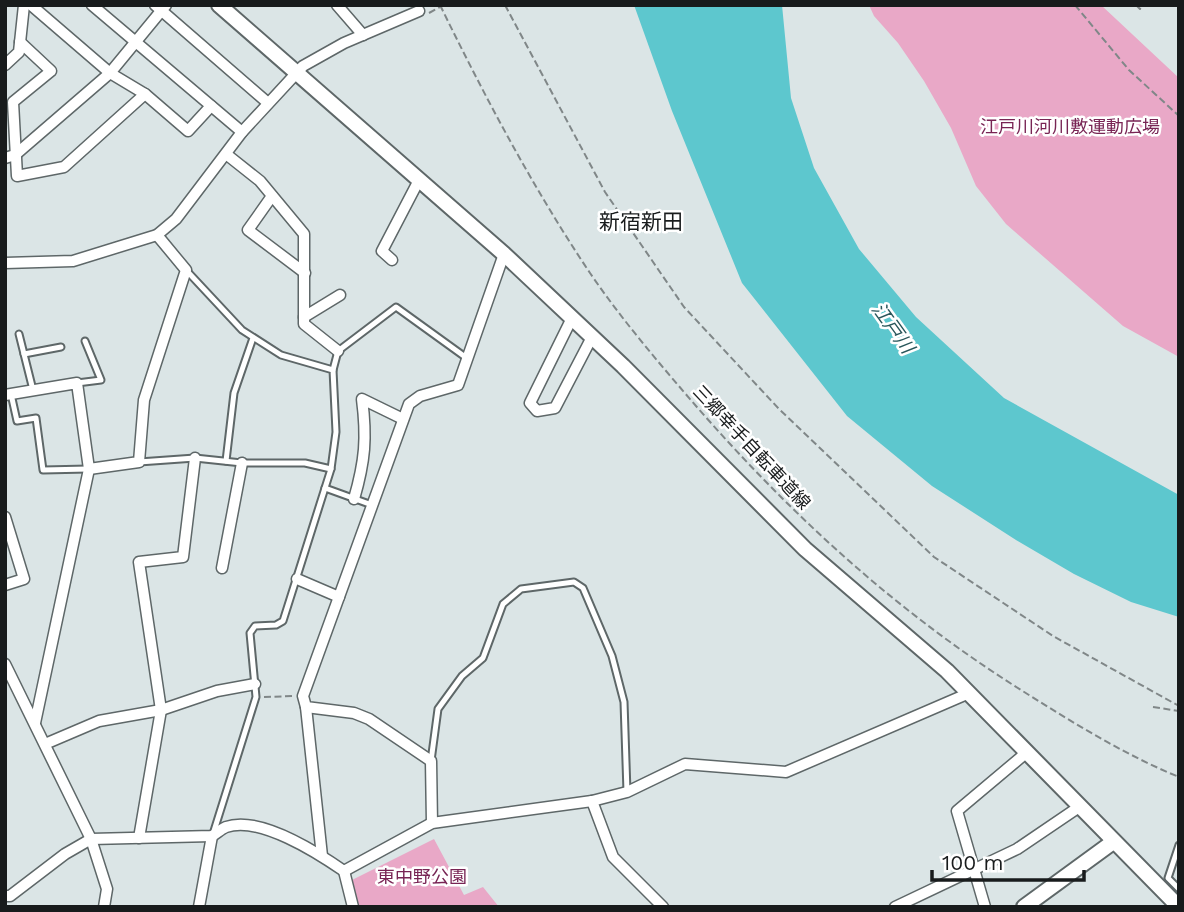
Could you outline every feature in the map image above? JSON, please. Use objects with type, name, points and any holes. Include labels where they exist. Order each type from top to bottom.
[{"type":"street","points":[[5,65],[19,52],[24,5]]},
{"type":"street","points":[[31,5],[110,73],[145,94],[188,131],[211,106]]},
{"type":"street","points":[[92,5],[242,132]]},
{"type":"street","points":[[219,5],[504,254],[572,317],[805,549],[918,644],[1179,907]]},
{"type":"street","points":[[337,5],[363,35]]},
{"type":"street","points":[[10,156],[110,73],[161,7],[268,103]]},
{"type":"street","points":[[5,263],[73,261],[157,235],[176,219],[242,132],[303,66],[363,35],[422,13]]},
{"type":"street","points":[[20,42],[51,71],[13,102],[10,156],[17,176],[64,167],[145,94]]},
{"type":"street","points":[[226,154],[260,181],[304,234],[304,324],[338,351]]},
{"type":"street","points":[[392,260],[382,251],[419,180]]},
{"type":"street","points":[[272,196],[247,230],[305,272]]},
{"type":"street","points":[[89,469],[139,462],[144,400],[186,270],[157,235]]},
{"type":"street","points":[[322,856],[303,696],[409,404],[420,396],[458,384],[504,254]]},
{"type":"street","points":[[304,317],[340,295]]},
{"type":"street","points":[[572,317],[530,403],[537,411],[555,408],[592,337]]},
{"type":"street","points":[[8,395],[77,383],[89,469],[35,723]]},
{"type":"street","points":[[354,499],[365,461],[367,438],[362,399],[403,419]]},
{"type":"street","points":[[139,838],[161,710],[139,562],[183,557],[195,457]]},
{"type":"street","points":[[222,568],[242,463]]},
{"type":"street","points":[[5,517],[24,579],[5,585]]},
{"type":"street","points":[[297,579],[339,597]]},
{"type":"street","points":[[5,664],[91,839],[107,889],[104,907]]},
{"type":"street","points":[[45,744],[99,721],[161,710],[217,691],[255,684]]},
{"type":"street","points":[[344,871],[432,823],[592,801],[626,792],[685,764],[786,772],[967,694]]},
{"type":"street","points":[[306,707],[354,713],[369,719],[431,761],[432,823]]},
{"type":"street","points":[[985,907],[957,810],[1026,753]]},
{"type":"street","points":[[592,801],[613,857],[663,907]]},
{"type":"street","points":[[895,907],[1017,849],[1079,807]]},
{"type":"street","points":[[5,896],[10,896],[65,854],[91,839],[212,836],[227,827],[254,827],[308,847],[344,871],[353,907]]},
{"type":"street","points":[[199,907],[212,836]]},
{"type":"street","points":[[1024,907],[1113,842]]},
{"type":"lane","points":[[186,270],[242,330],[253,338],[281,355],[333,370]]},
{"type":"lane","points":[[212,836],[256,697],[250,633],[255,626],[276,625],[283,621],[331,469],[336,432],[333,370],[338,351],[396,307],[468,359]]},
{"type":"lane","points":[[19,334],[33,390]]},
{"type":"lane","points":[[226,461],[234,393],[253,338]]},
{"type":"lane","points":[[77,383],[101,380],[85,341]]},
{"type":"lane","points":[[24,354],[61,347]]},
{"type":"lane","points":[[8,395],[17,421],[36,418],[43,470],[89,469]]},
{"type":"lane","points":[[139,462],[195,457],[242,463],[305,463],[331,469]]},
{"type":"lane","points":[[325,488],[372,505]]},
{"type":"lane","points":[[431,761],[438,709],[462,676],[484,658],[503,604],[521,590],[574,582],[583,588],[612,656],[624,702],[626,792]]},
{"type":"lane","points":[[1179,845],[1167,878],[1179,889]]},
{"type":"path","points":[[505,5],[606,192],[684,307],[779,409],[934,557],[1053,636],[1179,706]]},
{"type":"path","points":[[1075,5],[1129,70],[1179,116]]},
{"type":"path","points":[[1136,5],[1140,9],[1141,5]]},
{"type":"path","points":[[422,13],[440,6]]},
{"type":"path","name":"三郷幸手自転車道線","points":[[440,6],[518,155],[592,275],[665,369],[778,497],[907,611],[996,674],[1083,729],[1179,777]]},
{"type":"path","points":[[256,697],[303,696]]},
{"type":"path","points":[[1153,707],[1179,711]]},
{"type":"green space","name":"江戸川河川敷運動広場","points":[[869,5],[1101,5],[1179,78],[1179,357],[1123,326],[1006,224],[976,186],[951,128],[924,81],[898,43],[874,16]]},
{"type":"green space","name":"東中野公園","points":[[434,839],[464,895],[483,887],[499,907],[358,907],[348,882]]},
{"type":"water","name":"江戸川","points":[[634,5],[782,5],[791,98],[814,168],[859,249],[916,317],[1004,398],[1179,495],[1179,617],[1131,602],[1074,574],[1016,540],[932,486],[847,416],[742,283],[672,111]]},
{"type":"district","name":"新宿新田","points":[[641,221]]}]
